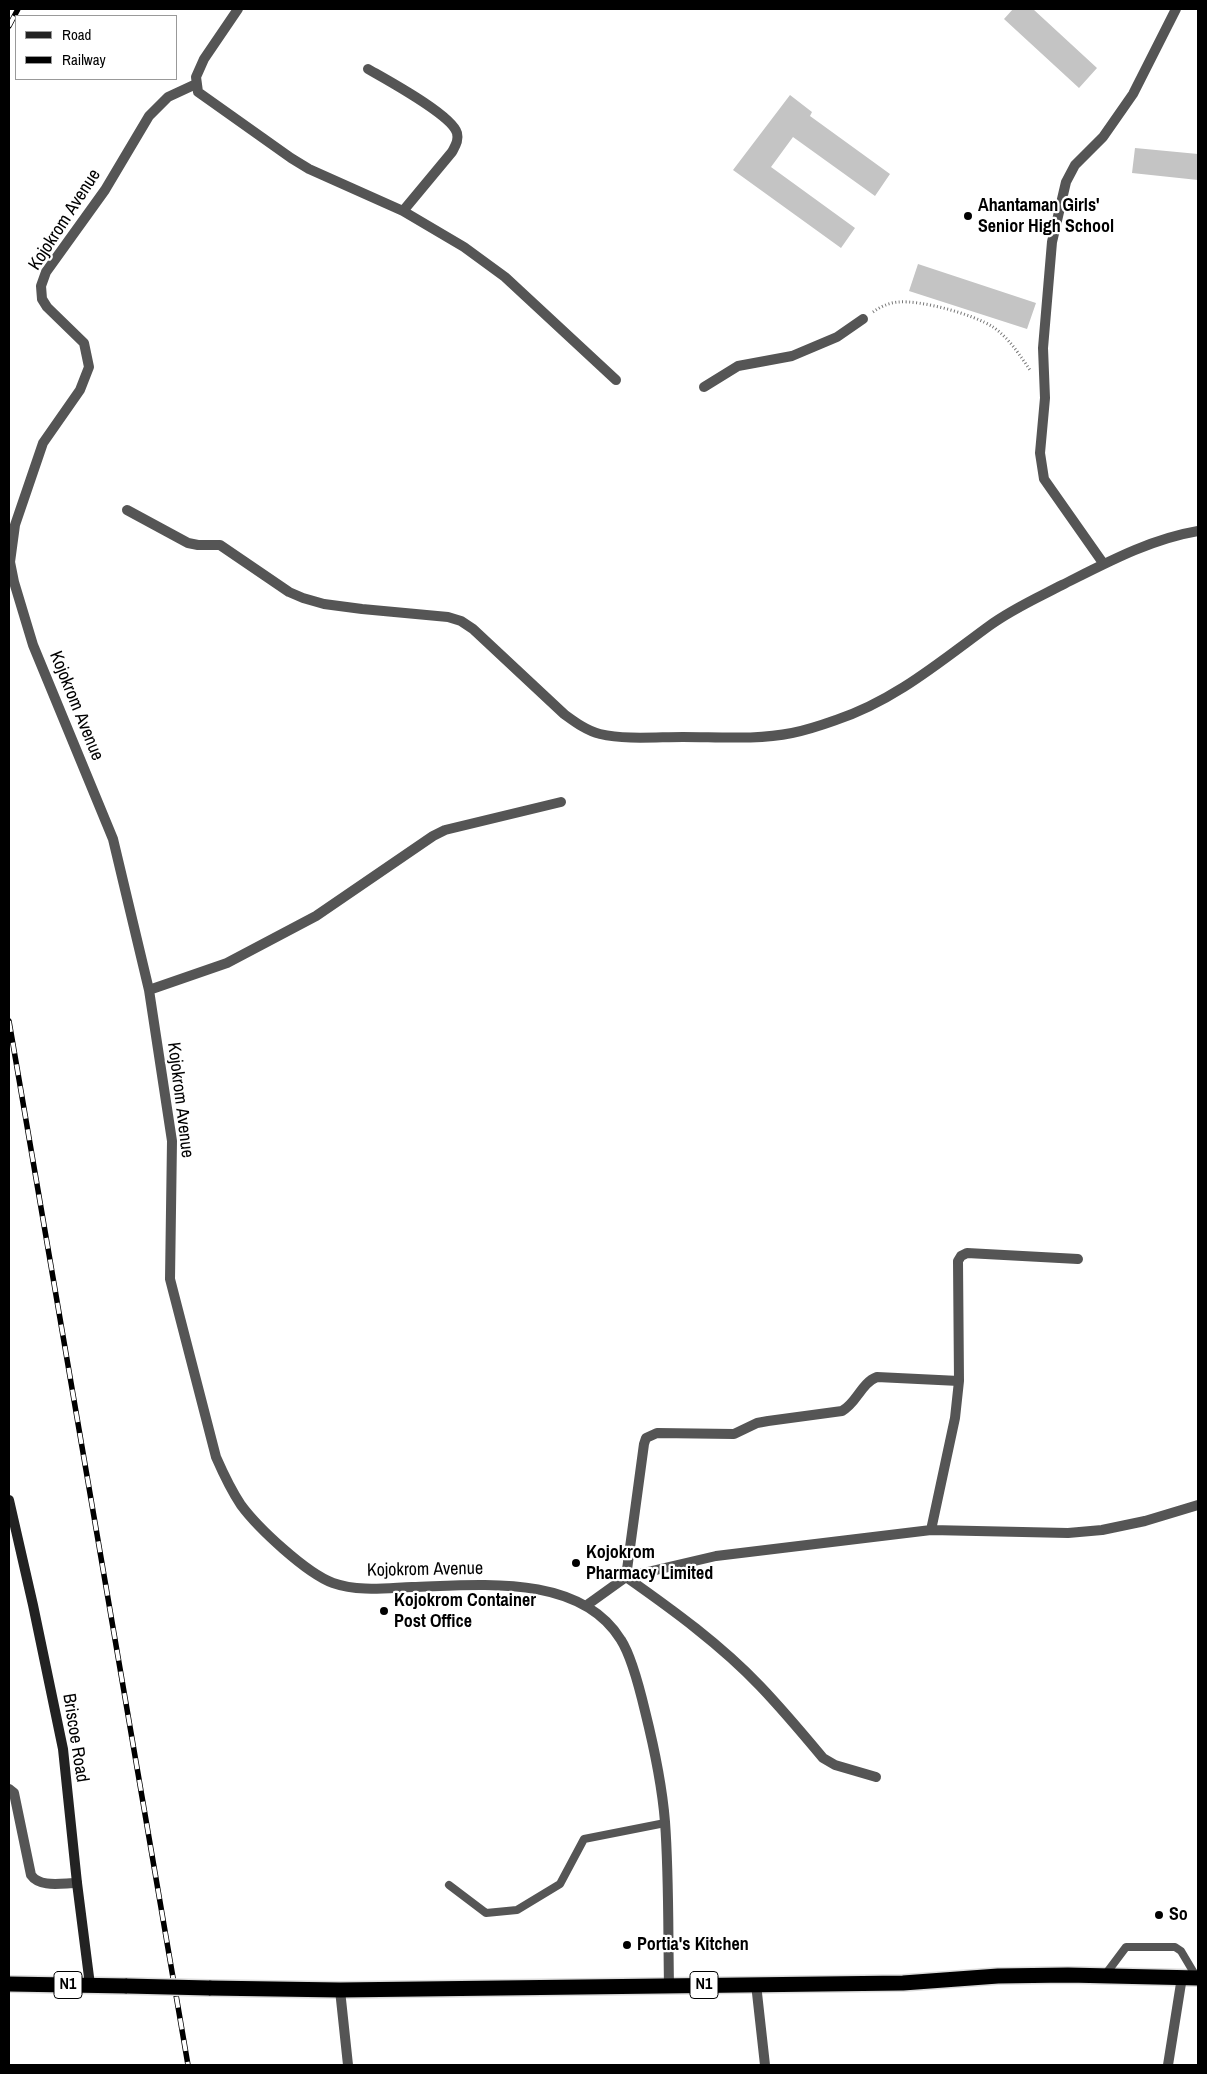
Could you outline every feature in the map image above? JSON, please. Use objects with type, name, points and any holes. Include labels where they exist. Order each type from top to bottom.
[{"type":"highway","name":"N1","points":[[9,1984],[340,1990],[903,1983],[998,1976],[1105,1975],[1192,1978]]},
{"type":"street","points":[[238,9],[204,59],[196,77],[198,92],[309,169],[403,211],[464,247],[505,277],[616,380]]},
{"type":"street","points":[[1104,563],[1044,479],[1040,453],[1044,388],[1043,348],[1052,242],[1066,182],[1075,165],[1103,137],[1134,94],[1176,9]]},
{"type":"street","points":[[368,69],[413,95],[452,123],[457,134],[457,143],[452,152],[403,211]]},
{"type":"street","name":"Kojokrom Avenue","points":[[196,84],[168,97],[149,116],[105,190],[46,272],[41,286],[42,299],[84,343],[88,366],[87,375],[80,390],[43,443],[15,525],[11,553],[14,582],[33,645],[113,839],[149,990],[172,1141],[170,1279],[216,1457],[225,1479],[242,1506],[262,1528],[307,1568],[333,1582],[363,1589],[479,1585],[511,1586],[554,1593],[587,1606],[607,1621],[622,1641],[639,1687],[653,1741],[661,1786],[665,1823],[669,1986]]},
{"type":"street","points":[[704,387],[738,366],[792,356],[837,337],[863,319]]},
{"type":"street","points":[[127,510],[188,542],[198,545],[220,545],[289,592],[304,598],[334,606],[448,617],[461,621],[474,629],[564,714],[579,725],[599,734],[623,736],[756,737],[792,733],[836,720],[865,709],[896,692],[998,620],[1026,603],[1104,563],[1166,538],[1198,530]]},
{"type":"street","points":[[149,990],[227,963],[304,923],[433,836],[445,830],[561,802]]},
{"type":"street","points":[[931,1530],[955,1418],[959,1381],[956,1267],[961,1256],[967,1253],[1078,1259]]},
{"type":"street","points":[[626,1578],[644,1444],[646,1438],[651,1434],[734,1434],[768,1420],[842,1411],[847,1408],[867,1383],[877,1377],[959,1381]]},
{"type":"street","name":"Briscoe Road","points":[[9,1500],[34,1605],[63,1749],[90,1985]]},
{"type":"street","points":[[587,1606],[626,1578],[716,1556],[931,1530],[1068,1532],[1102,1530],[1145,1521],[1198,1505]]},
{"type":"street","points":[[626,1578],[689,1623],[744,1671],[760,1686],[823,1758],[835,1765],[876,1777]]},
{"type":"street","points":[[9,1789],[14,1793],[31,1875],[35,1880],[42,1883],[77,1883]]},
{"type":"street","points":[[1168,2065],[1192,1978]]},
{"type":"street","points":[[756,1984],[765,2065]]},
{"type":"street","points":[[340,1990],[348,2065]]},
{"type":"lane","points":[[449,1884],[486,1913],[517,1910],[560,1884],[584,1839],[665,1823]]},
{"type":"lane","points":[[1105,1975],[1126,1947],[1175,1947],[1181,1951],[1192,1978]]},
{"type":"path","points":[[863,319],[882,306],[898,302],[917,303],[971,315],[993,327],[1009,341],[1044,388]]},
{"type":"building","points":[[1013,9],[1033,9],[1097,68],[1079,88],[1004,19]]},
{"type":"building","points":[[790,95],[812,112],[810,116],[890,174],[875,196],[793,137],[771,167],[855,228],[841,248],[733,170]]},
{"type":"building","points":[[1135,148],[1198,154],[1198,180],[1132,173]]},
{"type":"building","points":[[918,264],[1036,303],[1027,329],[909,291]]},
{"type":"railway","points":[[9,26],[18,9]]},
{"type":"railway","points":[[9,1021],[188,2065]]},
{"type":"place","name":"Ahantaman Girls' Senior High School","points":[[968,216]]},
{"type":"place","name":"Kojokrom Pharmacy Limited","points":[[576,1563]]},
{"type":"place","name":"Kojokrom Container Post Office","points":[[384,1611]]},
{"type":"place","name":"So","points":[[1159,1915]]},
{"type":"place","name":"Portia's Kitchen","points":[[627,1945]]}]
